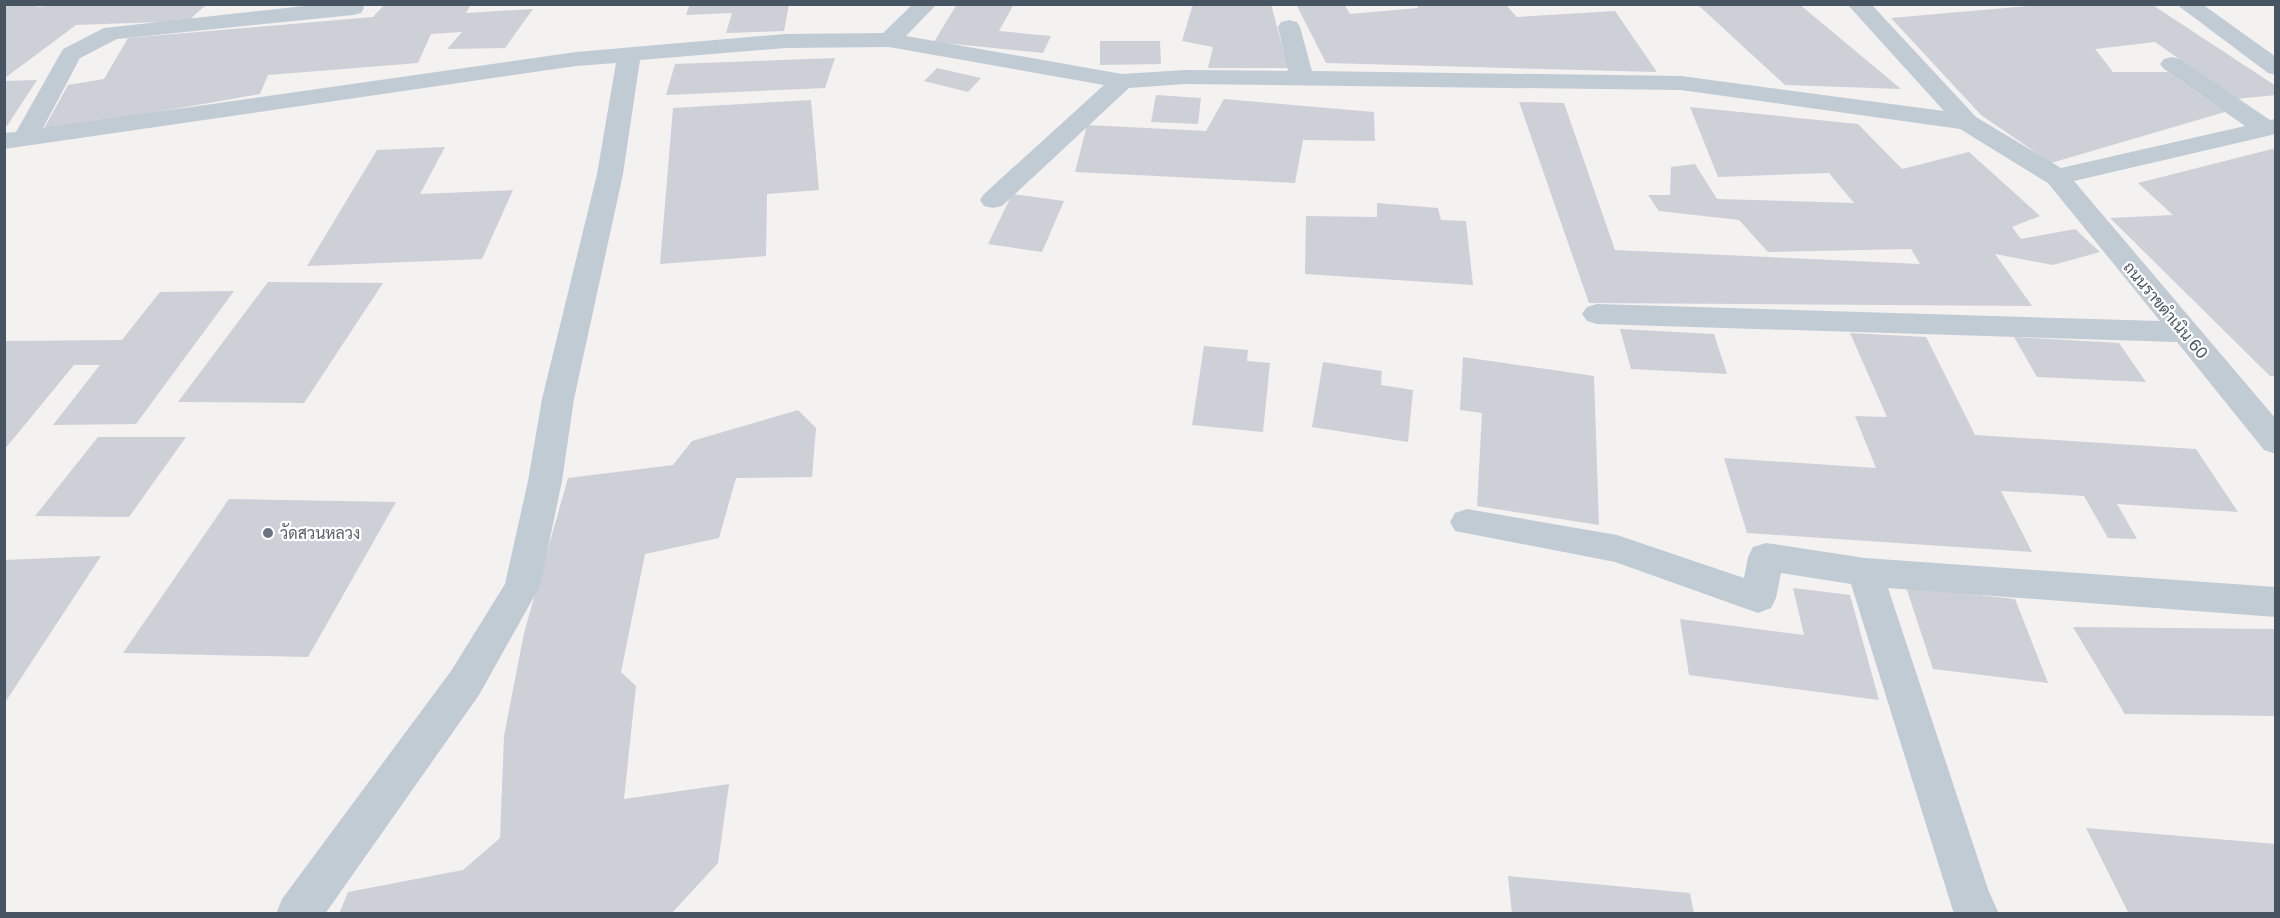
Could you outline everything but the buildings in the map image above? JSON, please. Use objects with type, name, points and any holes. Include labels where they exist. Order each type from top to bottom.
[{"type":"street","points":[[889,40],[926,4]]},
{"type":"street","points":[[1858,4],[1967,122]]},
{"type":"street","points":[[2187,4],[2276,68]]},
{"type":"street","points":[[15,140],[70,54],[112,33],[353,8]]},
{"type":"street","points":[[1289,27],[1302,78]]},
{"type":"street","points":[[15,140],[576,59],[785,41],[889,40],[1122,81],[1185,77],[1681,83],[1967,122]]},
{"type":"street","points":[[298,914],[465,683],[522,586],[545,481],[558,399],[610,174],[629,54]]},
{"type":"street","points":[[2172,64],[2270,127]]},
{"type":"street","points":[[993,200],[1122,81]]},
{"type":"street","name":"ถนนราขดำเนิน 60","points":[[1967,122],[2057,177],[2276,442]]},
{"type":"street","points":[[2057,177],[2270,127]]},
{"type":"street","points":[[1597,314],[2184,332]]},
{"type":"street","points":[[1467,522],[1617,549],[1758,598],[1766,558],[1865,572],[2276,602]]},
{"type":"street","points":[[1865,572],[1966,889],[1977,914]]},
{"type":"place","name":"วัดสวนหลวง","points":[[268,533]]}]
